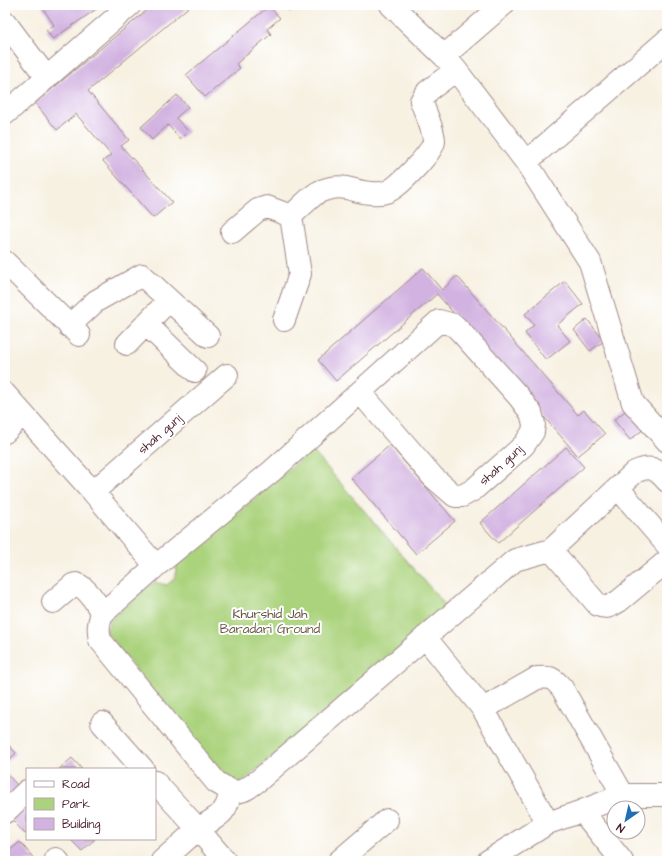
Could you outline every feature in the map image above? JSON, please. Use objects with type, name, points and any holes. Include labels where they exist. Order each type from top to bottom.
[{"type":"street","points":[[5,114],[130,5]]},
{"type":"street","points":[[391,5],[450,63],[526,162],[590,262],[633,403],[667,441]]},
{"type":"street","points":[[291,216],[319,191],[343,186],[372,194],[385,192],[395,187],[427,156],[435,143],[433,132],[421,101],[450,63],[503,5]]},
{"type":"street","points":[[5,22],[47,78]]},
{"type":"street","points":[[526,162],[667,40]]},
{"type":"street","points":[[232,232],[258,210],[267,207],[291,216]]},
{"type":"street","points":[[284,320],[300,274],[291,216]]},
{"type":"street","points":[[5,262],[74,331],[96,302],[142,275],[208,336]]},
{"type":"street","points":[[126,344],[169,300]]},
{"type":"street","name":"shah gunj","points":[[439,321],[454,326],[461,332],[519,397],[531,413],[534,424],[533,432],[524,445],[513,456],[473,490],[462,496],[455,496],[433,477],[360,392],[439,321]]},
{"type":"street","points":[[146,324],[194,371]]},
{"type":"street","name":"shah gunj","points":[[93,492],[227,375]]},
{"type":"street","points":[[360,392],[272,470],[156,566],[102,614],[99,623],[98,631],[100,640],[216,782],[230,791],[244,791],[259,780],[516,560],[551,550],[635,472],[644,468],[654,469],[667,481]]},
{"type":"street","points":[[5,394],[93,492],[156,566]]},
{"type":"street","points":[[5,432],[23,414]]},
{"type":"street","points":[[551,550],[598,605],[603,608],[619,601],[666,556],[618,488]]},
{"type":"street","points":[[53,602],[76,584],[84,588],[98,606],[102,614]]},
{"type":"street","points":[[425,637],[483,709],[548,823]]},
{"type":"street","points":[[483,709],[537,678],[554,679],[562,688],[622,795]]},
{"type":"street","points":[[102,723],[143,768]]},
{"type":"street","points":[[156,783],[225,861]]},
{"type":"street","points":[[162,861],[198,829],[224,811],[229,802],[230,791]]},
{"type":"street","points":[[5,812],[26,792]]},
{"type":"street","points":[[488,861],[548,823],[622,795],[667,796]]},
{"type":"street","points":[[582,811],[622,861]]},
{"type":"street","points":[[339,861],[387,820]]},
{"type":"green space","name":"Khurshid Jah Baradari Ground","points":[[312,450],[447,607],[242,782],[226,784],[106,632],[110,620],[154,582],[167,585],[175,578],[177,564]]},
{"type":"building","points":[[45,5],[102,5],[53,39],[46,30],[54,25],[42,7]]},
{"type":"building","points":[[153,5],[191,5],[88,91],[129,140],[121,146],[172,202],[153,218],[103,161],[111,155],[76,114],[57,130],[35,103]]},
{"type":"building","points":[[284,5],[296,5],[289,11]]},
{"type":"building","points":[[269,6],[280,18],[267,29],[271,34],[236,64],[240,68],[205,97],[186,75]]},
{"type":"building","points":[[177,95],[188,107],[176,118],[188,131],[180,139],[168,125],[152,140],[141,127]]},
{"type":"building","points":[[423,268],[442,290],[457,276],[578,415],[584,410],[605,434],[578,456],[437,294],[336,381],[318,360]]},
{"type":"building","points":[[565,281],[583,304],[557,325],[570,341],[546,360],[525,333],[534,325],[525,314]]},
{"type":"building","points":[[587,319],[604,341],[590,351],[574,330]]},
{"type":"building","points":[[629,408],[645,428],[630,440],[614,420]]},
{"type":"building","points":[[390,445],[455,521],[416,554],[351,478]]},
{"type":"building","points":[[566,447],[584,467],[498,543],[480,523]]},
{"type":"building","points":[[5,741],[16,753],[5,764]]},
{"type":"building","points":[[72,758],[81,768],[60,768]]},
{"type":"building","points":[[6,773],[20,788],[8,799],[5,795]]},
{"type":"building","points":[[26,799],[25,834],[6,813]]},
{"type":"building","points":[[71,840],[94,840],[82,851]]},
{"type":"building","points":[[20,842],[36,861],[5,861],[5,854]]}]
